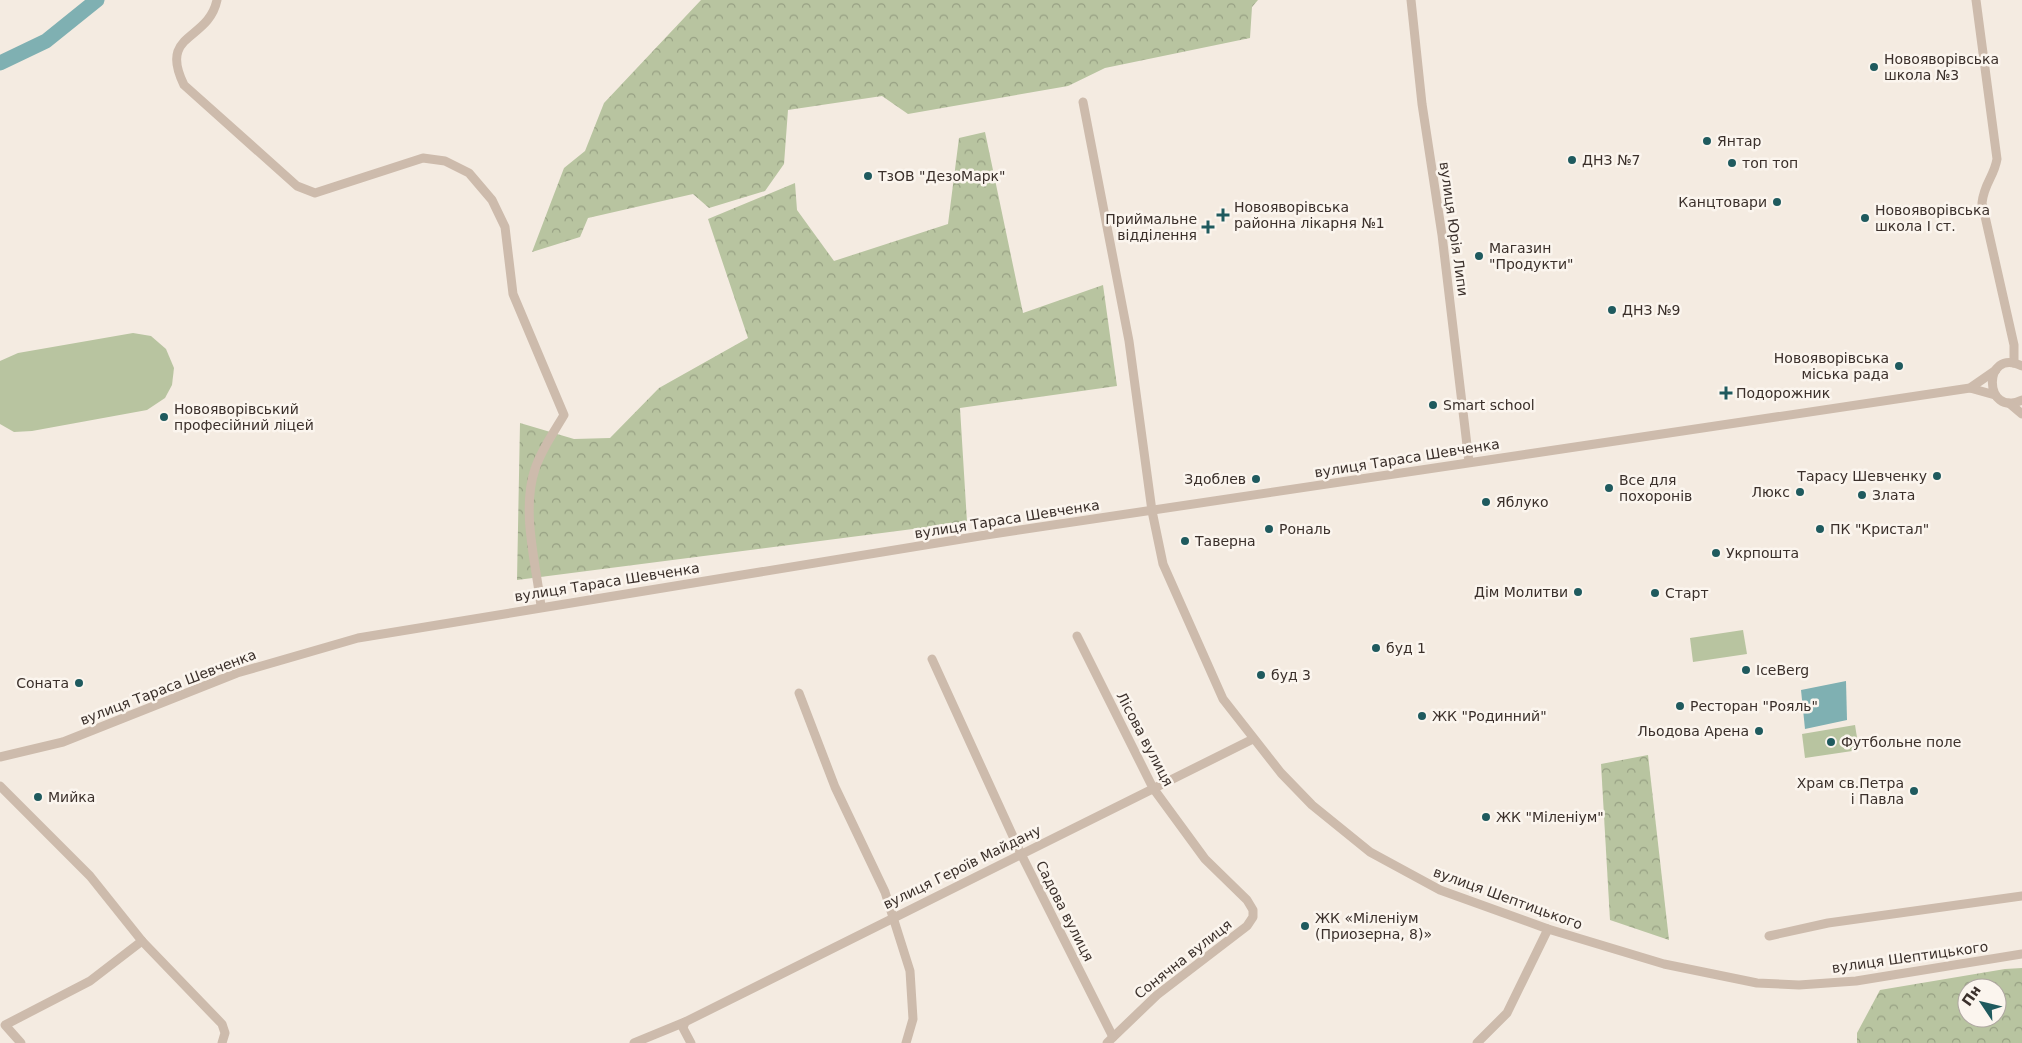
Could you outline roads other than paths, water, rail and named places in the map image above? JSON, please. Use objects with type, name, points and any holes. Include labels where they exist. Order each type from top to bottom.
[{"type":"street","points":[[217,0],[215,8],[203,27],[181,43],[176,54],[176,70],[184,85],[297,186],[315,193],[422,158],[445,161],[468,173],[492,200],[506,227],[513,294],[564,415],[540,456],[530,487],[531,525],[541,606]]},
{"type":"street","name":"вулиця Юрія Липи","points":[[1412,0],[1422,104],[1442,234],[1469,462]]},
{"type":"street","points":[[1976,0],[1997,159],[1996,169],[1984,188],[1982,203],[2020,364]]},
{"type":"street","name":"вулиця Шептицького","points":[[1083,102],[1129,341],[1152,511],[1163,564],[1193,636],[1223,699],[1281,774],[1341,832],[1370,852],[1440,890],[1548,929],[1664,964],[1757,983],[1799,985],[1856,981],[2022,954]]},
{"type":"street","name":"вулиця Тараса Шевченка","points":[[1970,388],[2004,364],[2020,364]]},
{"type":"street","points":[[1995,395],[1991,380],[1996,370]]},
{"type":"street","name":"вулиця Тараса Шевченка","points":[[0,757],[63,742],[237,673],[358,638],[541,606],[1469,462],[1970,388],[1995,395],[2009,403],[2022,414]]},
{"type":"street","points":[[2009,403],[2022,400]]},
{"type":"street","name":"Лісова вулиця","points":[[1078,636],[1154,788],[1205,859],[1247,900],[1253,910],[1253,918]]},
{"type":"street","name":"Садова вулиця","points":[[932,659],[1020,854],[1110,1040]]},
{"type":"street","points":[[799,693],[835,787],[885,892],[910,972],[913,1019],[906,1043]]},
{"type":"street","name":"вулиця Героїв Майдану","points":[[634,1043],[685,1022],[892,917],[1253,739]]},
{"type":"street","points":[[0,786],[90,876],[142,941],[222,1024],[225,1033],[222,1043]]},
{"type":"street","points":[[1769,936],[1828,923],[2022,896]]},
{"type":"street","name":"Сонячна вулиця","points":[[1110,1040],[1156,995],[1247,926],[1253,918]]},
{"type":"street","points":[[1477,1043],[1507,1013],[1548,929]]},
{"type":"street","points":[[21,1043],[5,1025],[90,981],[142,941]]},
{"type":"street","points":[[685,1022],[683,1028],[691,1043]]},
{"type":"water","points":[[1846,681],[1847,720],[1805,729],[1801,690]]},
{"type":"waterway","points":[[0,63],[46,41],[97,0]]},
{"type":"place","name":"Новояворівська школа №3","points":[[1874,67]]},
{"type":"place","name":"Янтар","points":[[1707,141]]},
{"type":"place","name":"ДНЗ №7","points":[[1572,160]]},
{"type":"place","name":"топ топ","points":[[1732,163]]},
{"type":"place","name":"ТзОВ \"ДезоМарк\"","points":[[868,176]]},
{"type":"place","name":"Канцтовари","points":[[1777,202]]},
{"type":"place","name":"Новояворівська районна лікарня №1","points":[[1223,215]]},
{"type":"place","name":"Новояворівська школа І ст.","points":[[1865,218]]},
{"type":"place","name":"Приймальне відділення","points":[[1208,227]]},
{"type":"place","name":"Магазин \"Продукти\"","points":[[1479,256]]},
{"type":"place","name":"ДНЗ №9","points":[[1612,310]]},
{"type":"place","name":"Новояворівська міська рада","points":[[1899,366]]},
{"type":"place","name":"Подорожник","points":[[1726,393]]},
{"type":"place","name":"Smart school","points":[[1433,405]]},
{"type":"place","name":"Новояворівський професійний ліцей","points":[[164,417]]},
{"type":"place","name":"Тарасу Шевченку","points":[[1937,476]]},
{"type":"place","name":"Здоблев","points":[[1256,479]]},
{"type":"place","name":"Все для похоронів","points":[[1609,488]]},
{"type":"place","name":"Люкс","points":[[1800,492]]},
{"type":"place","name":"Злата","points":[[1862,495]]},
{"type":"place","name":"Яблуко","points":[[1486,502]]},
{"type":"place","name":"Рональ","points":[[1269,529]]},
{"type":"place","name":"ПК \"Кристал\"","points":[[1820,529]]},
{"type":"place","name":"Таверна","points":[[1185,541]]},
{"type":"place","name":"Укрпошта","points":[[1716,553]]},
{"type":"place","name":"Дім Молитви","points":[[1578,592]]},
{"type":"place","name":"Старт","points":[[1655,593]]},
{"type":"place","name":"буд 1","points":[[1376,648]]},
{"type":"place","name":"IceBerg","points":[[1746,670]]},
{"type":"place","name":"буд 3","points":[[1261,675]]},
{"type":"place","name":"Соната","points":[[79,683]]},
{"type":"place","name":"Ресторан \"Рояль\"","points":[[1680,706]]},
{"type":"place","name":"ЖК \"Родинний\"","points":[[1422,716]]},
{"type":"place","name":"Льодова Арена","points":[[1759,731]]},
{"type":"place","name":"Футбольне поле","points":[[1831,742]]},
{"type":"place","name":"Храм св.Петра і Павла","points":[[1914,791]]},
{"type":"place","name":"Мийка","points":[[38,797]]},
{"type":"place","name":"ЖК \"Міленіум\"","points":[[1486,817]]},
{"type":"place","name":"ЖК «Міленіум (Приозерна, 8)»","points":[[1305,926]]}]
